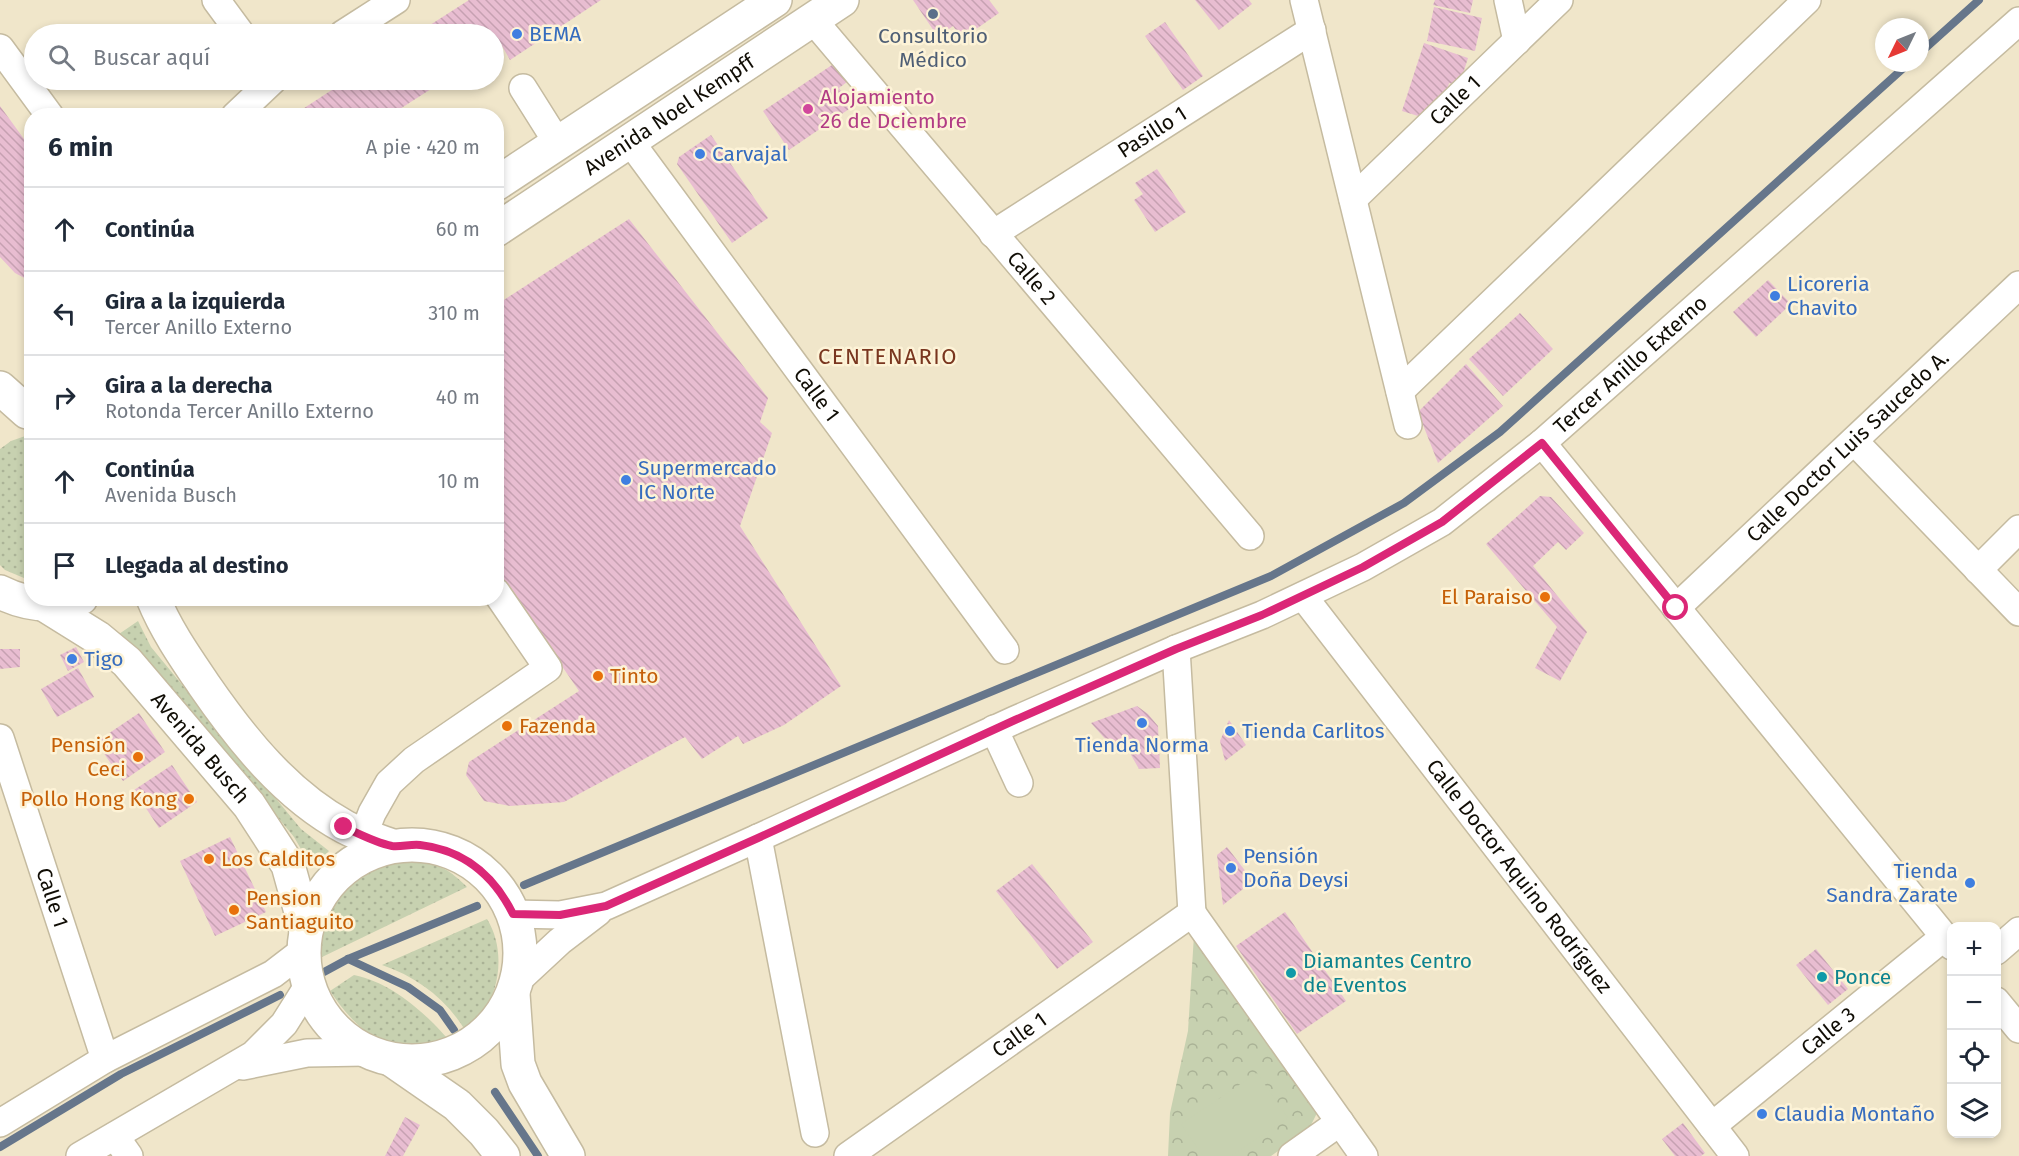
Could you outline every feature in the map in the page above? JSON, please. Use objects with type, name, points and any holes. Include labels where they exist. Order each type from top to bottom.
[{"type":"main road","name":"Avenida Noel Kempff","points":[[504,178],[775,0]]},
{"type":"main road","name":"Avenida Noel Kempff","points":[[504,225],[675,111],[809,10],[842,0]]},
{"type":"main road","points":[[675,111],[726,65],[731,46],[727,31]]},
{"type":"main road","points":[[0,388],[19,415]]},
{"type":"main road","name":"Avenida Busch","points":[[31,606],[99,638],[127,662],[249,805],[288,865],[304,941],[308,986],[321,1013],[341,1035],[379,1056]]},
{"type":"main road","name":"Avenida Busch","points":[[157,606],[186,660],[230,723],[279,778],[320,812],[344,827],[377,841]]},
{"type":"main road","points":[[304,941],[316,900],[336,875],[362,856],[377,841],[446,850],[480,868],[494,882],[513,914],[519,934],[521,954],[516,987],[518,1065],[525,1083],[568,1156]]},
{"type":"main road","points":[[379,1056],[429,1061],[465,1049],[494,1026],[516,987]]},
{"type":"main road","points":[[379,1056],[457,1105],[484,1132],[503,1156]]},
{"type":"street","points":[[216,0],[234,24]]},
{"type":"street","points":[[359,24],[396,0]]},
{"type":"street","points":[[1304,0],[1408,425]]},
{"type":"street","points":[[1508,0],[1517,41]]},
{"type":"street","name":"Calle 1","points":[[1353,199],[1559,0]]},
{"type":"street","points":[[1400,391],[1793,5]]},
{"type":"street","name":"Calle 2","points":[[809,10],[993,234],[1250,536]]},
{"type":"street","name":"Tercer Anillo Externo","points":[[513,914],[560,915],[606,906],[994,729],[1176,649],[1262,615],[1363,567],[1442,522],[1542,443],[2019,21]]},
{"type":"street","name":"Pasillo 1","points":[[993,234],[1312,30]]},
{"type":"street","points":[[0,48],[24,81]]},
{"type":"street","points":[[524,88],[557,142]]},
{"type":"street","points":[[31,90],[44,108]]},
{"type":"street","points":[[243,108],[262,90]]},
{"type":"street","name":"Calle 1","points":[[629,140],[1005,650]]},
{"type":"street","name":"Calle Doctor Luis Saucedo A.","points":[[1676,608],[2019,285]]},
{"type":"street","points":[[1854,441],[2019,612]]},
{"type":"street","points":[[1542,443],[1947,941]]},
{"type":"street","points":[[1978,570],[2019,529]]},
{"type":"street","name":"Calle Doctor Aquino Rodríguez","points":[[1303,596],[1735,1156]]},
{"type":"street","points":[[377,841],[372,813],[389,783],[414,760],[548,668],[504,604]]},
{"type":"street","points":[[1176,649],[1192,913],[1364,1156]]},
{"type":"street","points":[[994,729],[1019,783]]},
{"type":"street","name":"Calle 1","points":[[0,738],[105,1059]]},
{"type":"street","points":[[758,838],[815,1133]]},
{"type":"street","name":"Tercer Anillo Externo","points":[[516,987],[560,941],[606,906]]},
{"type":"street","name":"Calle 1","points":[[848,1156],[1192,913]]},
{"type":"street","points":[[2001,947],[2019,931]]},
{"type":"street","points":[[0,1123],[105,1059],[273,974],[304,941]]},
{"type":"street","name":"Calle 3","points":[[1712,1126],[1947,943]]},
{"type":"street","points":[[80,1156],[122,1146],[253,1055],[284,1024],[308,986]]},
{"type":"street","points":[[2001,1007],[2019,1029]]},
{"type":"street","points":[[227,1071],[261,1061],[307,1053],[379,1056]]},
{"type":"street","points":[[1292,1156],[1340,1122]]},
{"type":"green space","points":[[24,437],[24,578],[5,570],[0,565],[0,449],[11,441]]},
{"type":"green space","points":[[138,621],[151,647],[301,829],[329,851],[312,868],[294,837],[142,653],[119,634]]},
{"type":"green space","points":[[410,861],[442,868],[467,887],[320,958],[317,942],[320,927],[325,915],[341,893],[351,884],[375,870],[390,864]]},
{"type":"green space","points":[[487,919],[496,941],[497,979],[489,1003],[465,1030],[449,1008],[429,990],[407,976],[382,965]]},
{"type":"green space","points":[[1194,935],[1317,1105],[1316,1115],[1309,1129],[1271,1156],[1168,1156],[1170,1113],[1188,1031]]},
{"type":"green space","points":[[354,975],[394,991],[428,1018],[448,1039],[421,1049],[406,1049],[380,1041],[368,1033],[347,1013],[330,991]]},
{"type":"green space","points":[[1257,1073],[1288,1118],[1231,1156],[1203,1156],[1181,1124]]},
{"type":"building","points":[[469,0],[601,0],[510,60],[504,49],[504,24],[432,24]]},
{"type":"building","points":[[913,0],[989,0],[999,13],[962,39],[953,26],[938,37]]},
{"type":"building","points":[[1195,0],[1249,0],[1252,4],[1219,30]]},
{"type":"building","points":[[1435,0],[1473,0],[1470,13],[1433,5]]},
{"type":"building","points":[[1434,7],[1482,18],[1475,51],[1427,41]]},
{"type":"building","points":[[1165,22],[1203,76],[1183,90],[1145,36]]},
{"type":"building","points":[[1424,43],[1468,58],[1459,86],[1449,83],[1445,99],[1439,97],[1431,120],[1402,111]]},
{"type":"building","name":"Alojamiento 26 de Dciembre","points":[[835,63],[847,82],[839,88],[852,107],[789,150],[763,111]]},
{"type":"building","points":[[332,90],[429,90],[401,108],[304,108]]},
{"type":"building","points":[[0,106],[24,139],[24,278],[15,273],[0,257]]},
{"type":"building","points":[[711,135],[768,218],[732,243],[677,164],[679,157]]},
{"type":"building","points":[[1157,169],[1186,212],[1155,232],[1134,200],[1143,194],[1135,183]]},
{"type":"building","name":"Supermercado IC Norte","points":[[629,219],[768,398],[760,422],[772,433],[740,526],[841,686],[784,725],[743,744],[738,736],[702,759],[685,737],[564,802],[510,806],[484,801],[466,775],[469,762],[579,691],[504,582],[504,300]]},
{"type":"building","points":[[1768,280],[1791,304],[1756,337],[1733,312]]},
{"type":"building","points":[[1520,313],[1553,349],[1503,396],[1469,359]]},
{"type":"building","points":[[1466,364],[1503,406],[1438,463],[1418,412]]},
{"type":"building","points":[[1540,496],[1551,497],[1584,533],[1566,550],[1558,542],[1533,566],[1587,632],[1560,681],[1535,668],[1557,627],[1486,544]]},
{"type":"building","name":"Tigo","points":[[76,647],[84,662],[68,671],[60,655]]},
{"type":"building","points":[[0,649],[20,649],[20,667],[0,669]]},
{"type":"building","points":[[78,668],[94,697],[57,717],[41,689]]},
{"type":"building","points":[[1137,706],[1158,726],[1160,768],[1139,769],[1127,748],[1115,750],[1091,723]]},
{"type":"building","points":[[139,713],[165,752],[123,781],[96,742]]},
{"type":"building","name":"Tienda Carlitos","points":[[1229,720],[1246,745],[1225,761],[1220,741]]},
{"type":"building","points":[[172,765],[197,802],[159,828],[134,790]]},
{"type":"building","points":[[230,837],[266,912],[215,936],[180,861]]},
{"type":"building","name":"Pensión Doña Deysi","points":[[1227,847],[1253,881],[1223,905],[1217,855]]},
{"type":"building","points":[[1032,864],[1093,942],[1057,969],[996,891]]},
{"type":"building","name":"Diamantes Centro de Eventos","points":[[1285,912],[1346,1001],[1297,1034],[1236,946]]},
{"type":"building","name":"Ponce","points":[[1816,949],[1848,989],[1828,1005],[1796,965]]},
{"type":"building","points":[[405,1117],[420,1125],[403,1156],[385,1156]]},
{"type":"building","points":[[1683,1123],[1705,1153],[1701,1156],[1675,1156],[1662,1139]]},
{"type":"waterway","points":[[1929,45],[1979,0]]},
{"type":"waterway","points":[[524,885],[1271,576],[1404,503],[1500,432],[1899,72]]},
{"type":"waterway","points":[[324,972],[348,959],[477,906]]},
{"type":"waterway","points":[[348,959],[408,987],[440,1010],[454,1030]]},
{"type":"waterway","points":[[0,1147],[121,1074],[280,995]]},
{"type":"waterway","points":[[495,1092],[538,1156]]},
{"type":"place","name":"Consultorio Médico","points":[[933,14]]},
{"type":"place","name":"BEMA","points":[[517,34]]},
{"type":"place","name":"Alojamiento 26 de Dciembre","points":[[808,109]]},
{"type":"place","name":"Carvajal","points":[[700,154]]},
{"type":"place","name":"Licoreria Chavito","points":[[1775,296]]},
{"type":"place","name":"Supermercado IC Norte","points":[[626,480]]},
{"type":"place","name":"El Paraiso","points":[[1545,597]]},
{"type":"place","name":"Tigo","points":[[72,659]]},
{"type":"place","name":"Tinto","points":[[598,676]]},
{"type":"place","name":"Tienda Norma","points":[[1142,723]]},
{"type":"place","name":"Fazenda","points":[[507,726]]},
{"type":"place","name":"Tienda Carlitos","points":[[1230,731]]},
{"type":"place","name":"Pensión Ceci","points":[[138,757]]},
{"type":"place","name":"Pollo Hong Kong","points":[[189,799]]},
{"type":"place","name":"Los Calditos","points":[[209,859]]},
{"type":"place","name":"Pensión Doña Deysi","points":[[1231,868]]},
{"type":"place","name":"Tienda Sandra Zarate","points":[[1970,883]]},
{"type":"place","name":"Pension Santiaguito","points":[[234,910]]},
{"type":"place","name":"Diamantes Centro de Eventos","points":[[1291,973]]},
{"type":"place","name":"Ponce","points":[[1822,977]]},
{"type":"place","name":"Claudia Montaño","points":[[1762,1114]]},
{"type":"district","name":"CENTENARIO","points":[[888,356]]},
{"type":"route","points":[[344,827],[392,846],[419,845],[446,850],[463,858],[480,868],[494,882],[505,897],[513,914],[560,915],[606,906],[1015,720],[1176,649],[1262,615],[1363,567],[1442,522],[1542,443],[1676,608]]}]
